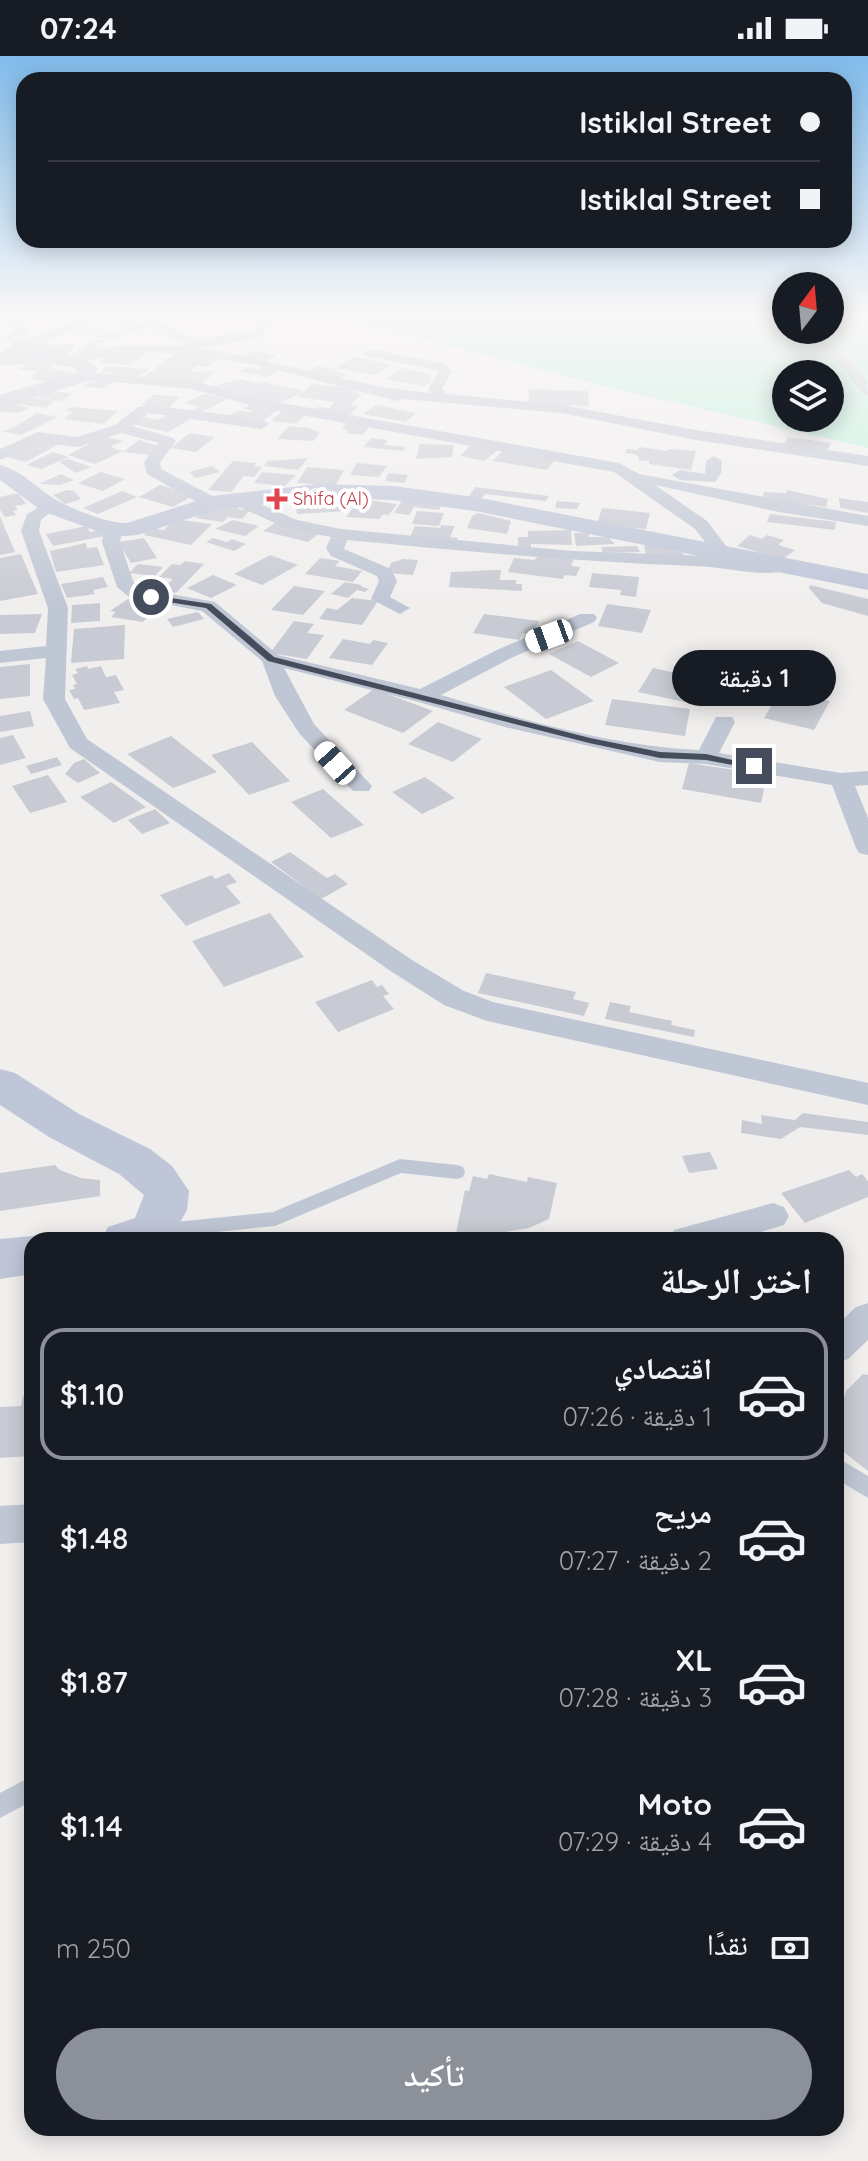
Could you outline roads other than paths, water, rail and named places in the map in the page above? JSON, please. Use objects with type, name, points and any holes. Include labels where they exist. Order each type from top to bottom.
[{"type":"main road","points":[[0,472],[18,480],[50,506],[113,530],[129,530],[212,503],[319,491],[416,495],[721,551],[868,582]]},
{"type":"main road","points":[[0,1084],[78,1133],[116,1149],[149,1169],[167,1191],[164,1210],[141,1232]]},
{"type":"main road","points":[[0,1259],[24,1256]]},
{"type":"street","points":[[0,455],[38,437],[78,442],[120,428],[141,411]]},
{"type":"street","points":[[166,411],[261,424]]},
{"type":"street","points":[[304,411],[549,454],[779,507],[868,521]]},
{"type":"street","points":[[451,411],[473,417]]},
{"type":"street","points":[[574,411],[696,435],[868,461]]},
{"type":"street","points":[[120,428],[149,433],[168,441],[152,462],[153,471],[212,503]]},
{"type":"street","points":[[502,430],[549,454]]},
{"type":"street","points":[[611,467],[612,453],[661,471],[709,479],[714,461]]},
{"type":"street","points":[[630,475],[701,525],[721,551]]},
{"type":"street","points":[[239,500],[292,524],[341,534],[572,556],[709,561],[764,570],[785,566]]},
{"type":"street","points":[[50,506],[40,511],[29,525],[58,608],[54,699],[78,743],[402,966],[454,998],[487,1011],[868,1094]]},
{"type":"street","points":[[113,530],[111,542],[124,583],[136,593],[208,606],[271,659],[589,741],[660,755],[706,757],[841,780],[868,778]]},
{"type":"street","points":[[341,534],[337,552],[385,573],[388,581],[380,599],[400,608]]},
{"type":"street","points":[[422,696],[504,654],[587,618]]},
{"type":"street","points":[[0,657],[57,651]]},
{"type":"street","points":[[271,659],[282,692],[299,722],[335,763],[361,786]]},
{"type":"street","points":[[706,757],[724,722]]},
{"type":"street","points":[[841,780],[868,848]]},
{"type":"street","points":[[715,1232],[773,1216]]},
{"type":"street","points":[[844,1340],[868,1318]]},
{"type":"street","points":[[0,1525],[24,1524]]},
{"type":"lane","points":[[169,1232],[275,1219],[400,1166],[457,1172]]},
{"type":"lane","points":[[844,1472],[868,1488]]},
{"type":"lane","points":[[0,1806],[24,1792]]},
{"type":"place","name":"Shifa (Al)","points":[[277,499]]}]
